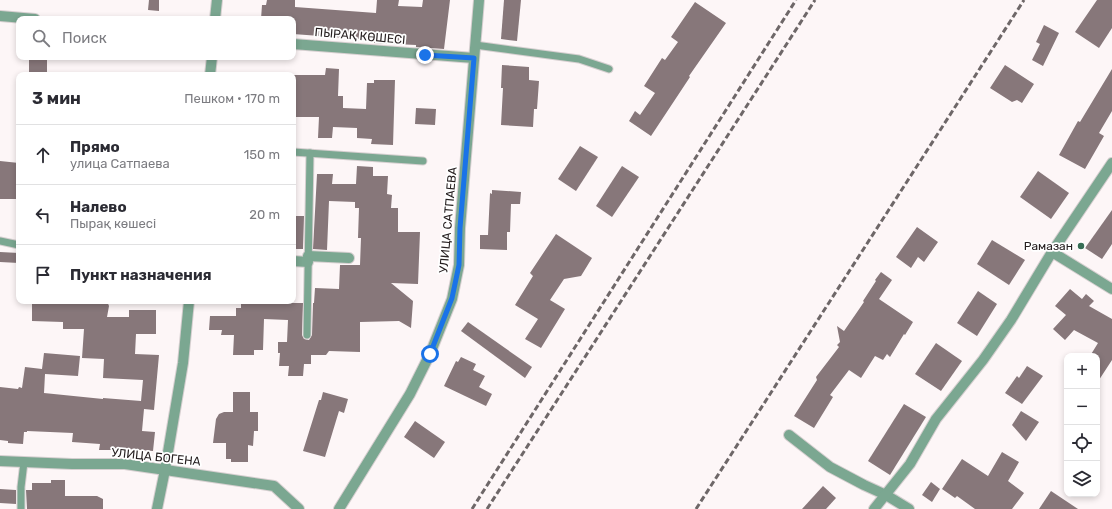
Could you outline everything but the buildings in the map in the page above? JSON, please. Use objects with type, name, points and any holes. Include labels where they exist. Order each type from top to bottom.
[{"type":"street","points":[[215,16],[217,0]]},
{"type":"street","name":"УЛИЦА САТПАЕВА","points":[[339,509],[410,394],[430,354],[452,298],[459,265],[460,228],[479,0]]},
{"type":"street","points":[[0,16],[16,17]]},
{"type":"street","name":"ПЫРАҚ КӨШЕСІ","points":[[296,44],[474,58]]},
{"type":"street","points":[[210,72],[212,60]]},
{"type":"street","points":[[874,509],[910,464],[936,419],[983,360],[1011,320],[1052,252],[1112,163]]},
{"type":"street","points":[[1052,252],[1112,290]]},
{"type":"street","points":[[296,261],[349,258]]},
{"type":"street","points":[[157,509],[166,470],[183,363],[189,304]]},
{"type":"street","points":[[789,435],[830,467],[886,495],[909,509]]},
{"type":"street","name":"УЛИЦА БОГЕНА","points":[[0,461],[72,464],[125,464],[274,486],[300,509]]},
{"type":"lane","points":[[475,45],[580,59],[609,69]]},
{"type":"lane","points":[[296,152],[424,161]]},
{"type":"lane","points":[[307,335],[310,153]]},
{"type":"lane","points":[[0,241],[16,244]]},
{"type":"lane","points":[[22,509],[24,462]]},
{"type":"railway","points":[[472,509],[796,0]]},
{"type":"railway","points":[[487,509],[815,0]]},
{"type":"railway","points":[[696,509],[1024,0]]},
{"type":"place","name":"Рамазан","points":[[1081,246]]},
{"type":"route","points":[[425,55],[474,58],[460,228],[459,265],[452,298],[430,354]]}]
